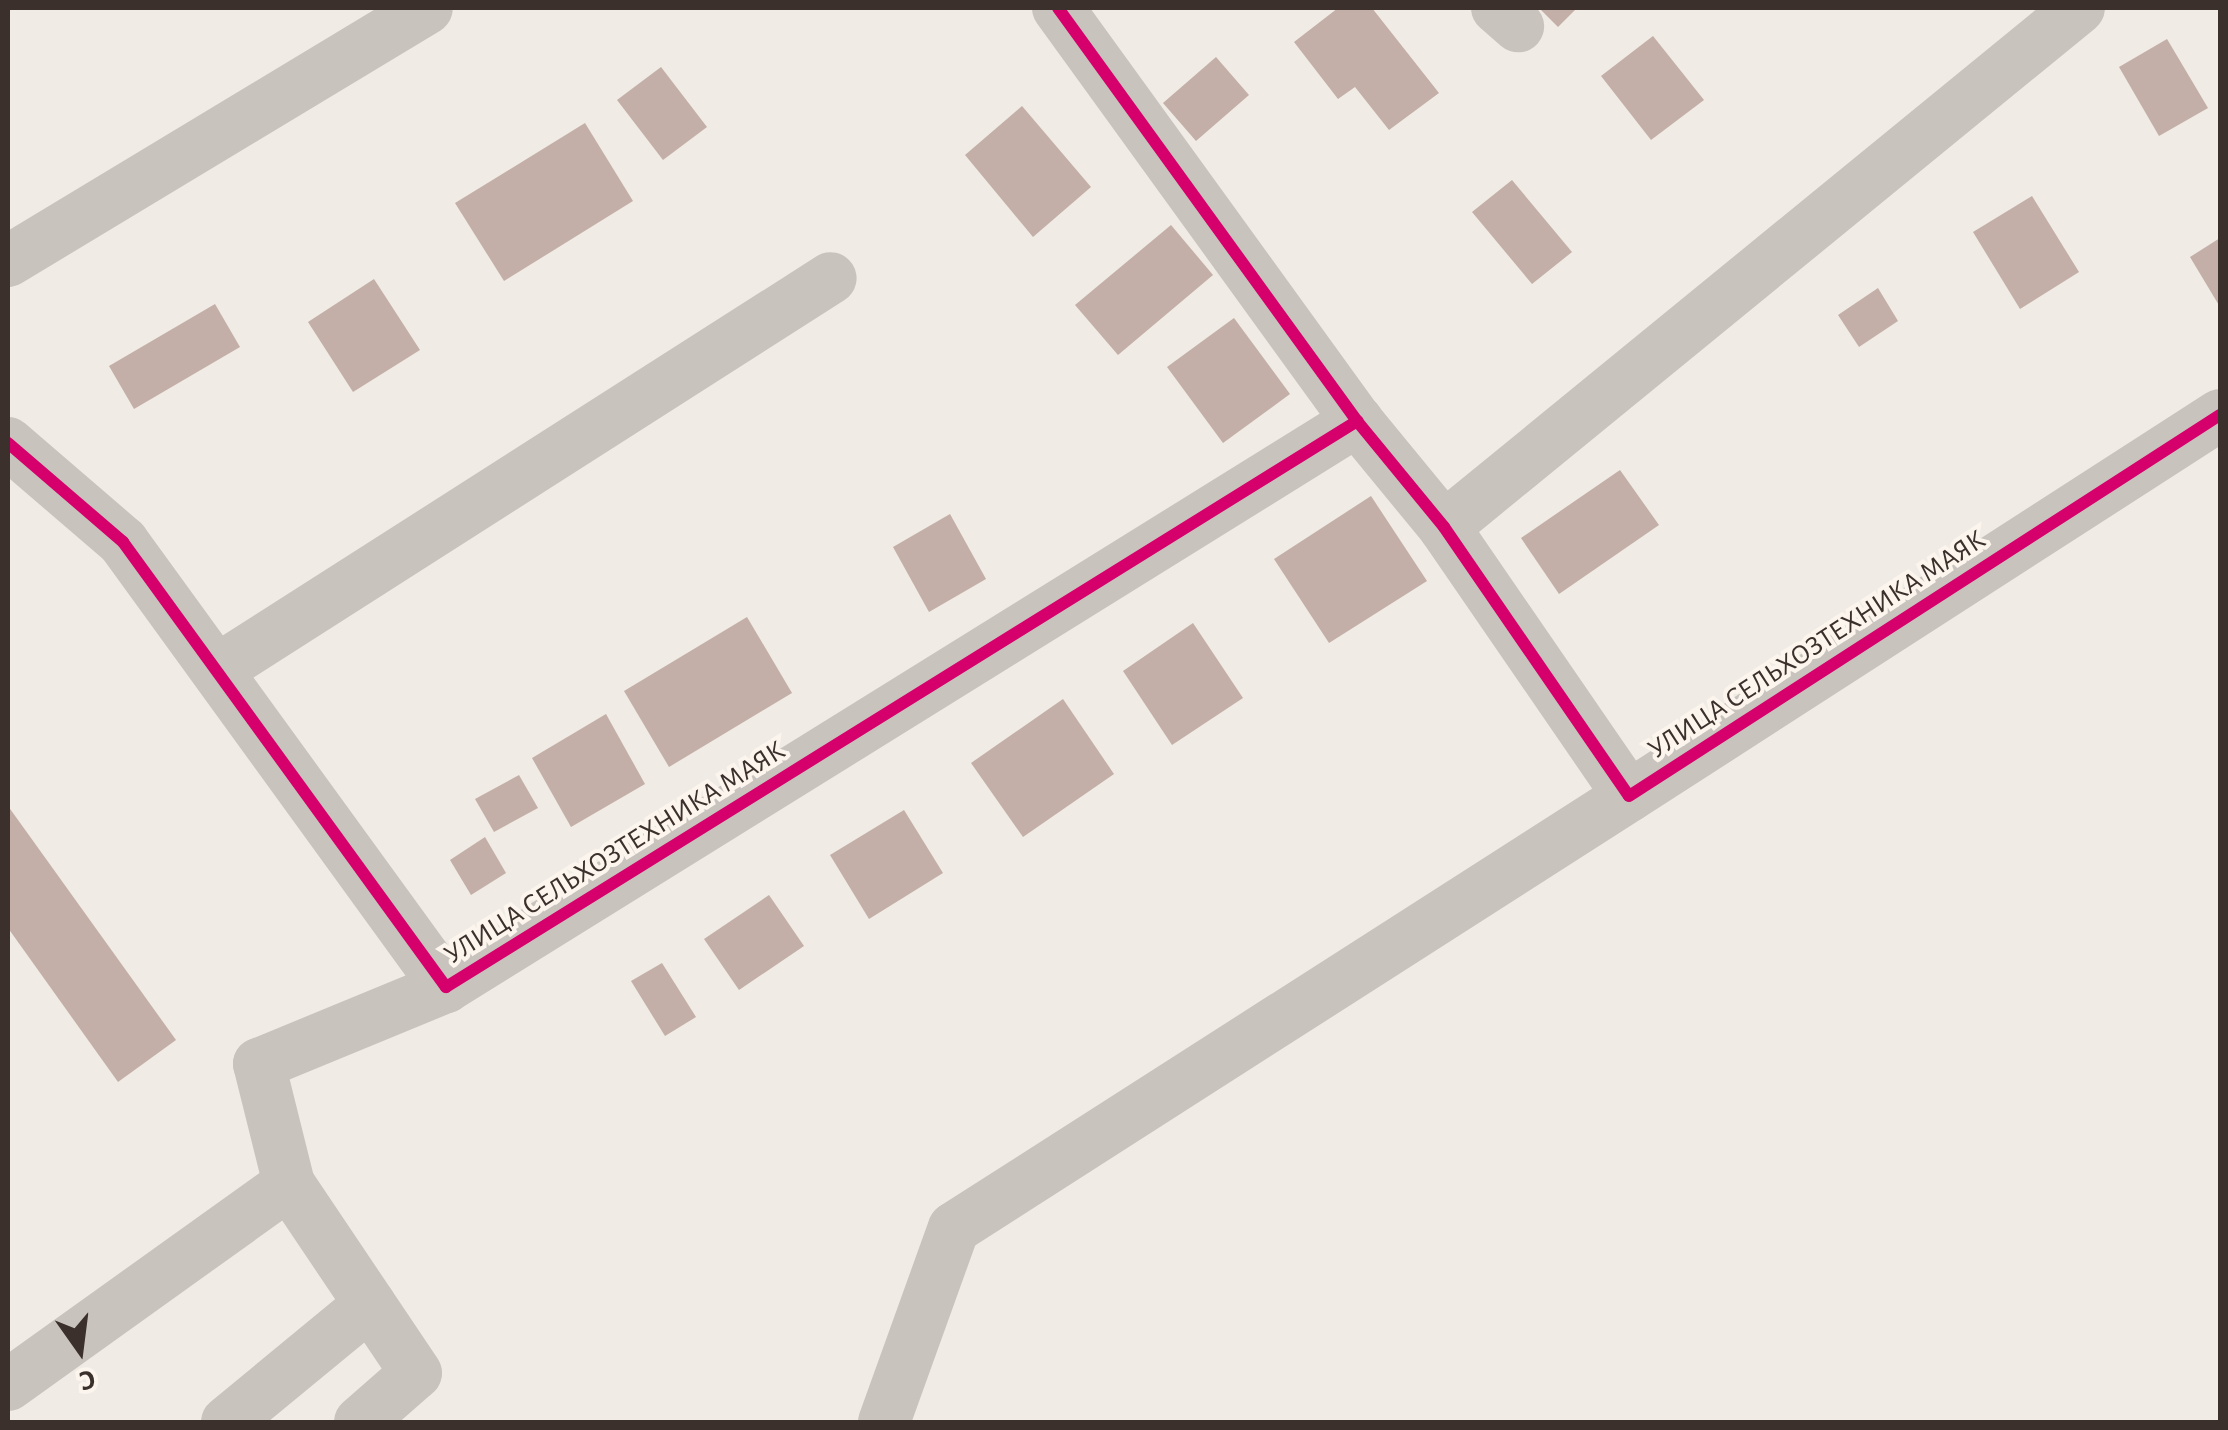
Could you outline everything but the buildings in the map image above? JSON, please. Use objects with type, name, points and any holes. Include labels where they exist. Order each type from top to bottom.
[{"type":"street","points":[[1058,8],[1357,421],[1444,526],[1629,796]]},
{"type":"street","points":[[1444,526],[2079,8]]},
{"type":"street","points":[[8,260],[407,13]]},
{"type":"street","points":[[216,670],[831,278]]},
{"type":"street","name":"УЛИЦА СЕЛЬХОЗТЕХНИКА МАЯК","points":[[884,1422],[954,1228],[2220,416]]},
{"type":"street","name":"УЛИЦА СЕЛЬХОЗТЕХНИКА МАЯК","points":[[8,443],[124,542],[446,987],[1357,421]]},
{"type":"street","points":[[360,1422],[416,1373],[289,1184],[259,1064],[446,987]]},
{"type":"street","points":[[8,1384],[289,1184]]},
{"type":"street","points":[[227,1422],[370,1304]]},
{"type":"cycle path","points":[[1058,8],[1357,421],[1444,527],[1629,796],[2220,415]]},
{"type":"cycle path","points":[[8,443],[123,542],[446,987],[1357,421]]}]
